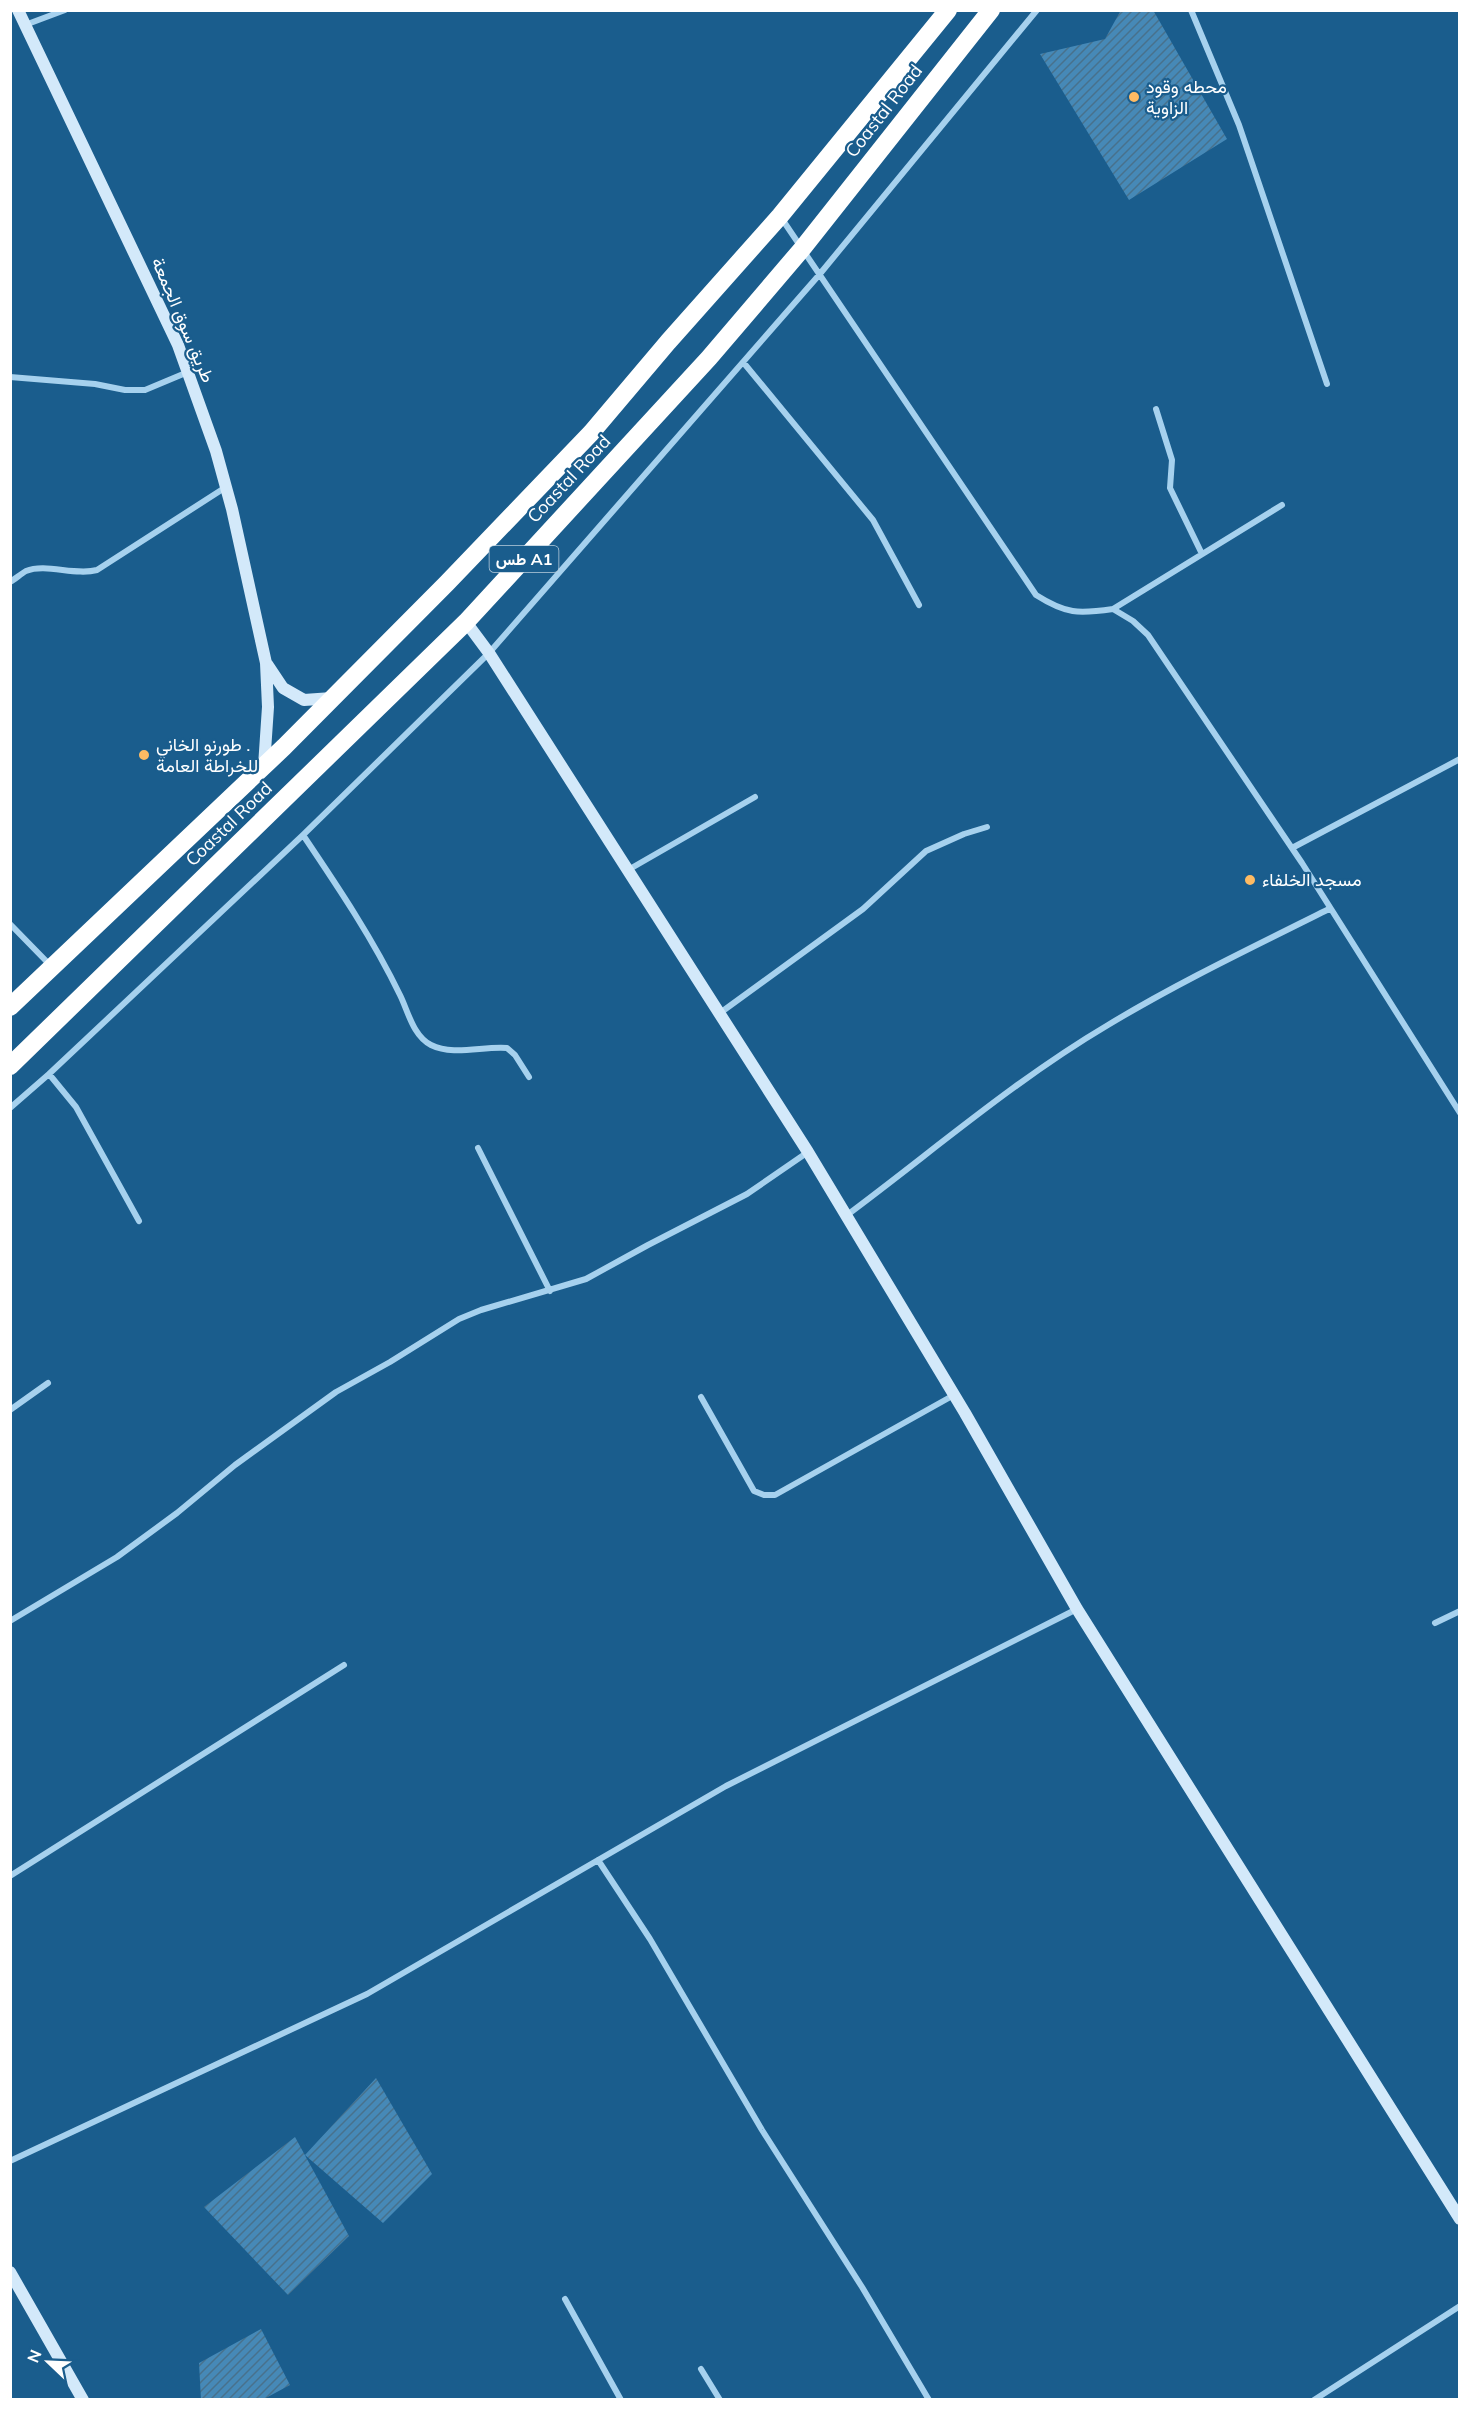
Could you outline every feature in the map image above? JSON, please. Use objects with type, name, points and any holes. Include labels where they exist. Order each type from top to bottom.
[{"type":"highway","name":"Coastal Road","points":[[10,1007],[264,766],[591,433],[780,216],[948,10]]},
{"type":"highway","name":"Coastal Road","points":[[10,1066],[466,622],[709,358],[802,249],[991,10]]},
{"type":"street","name":"طريق سوق الجمعة","points":[[18,10],[128,240],[188,372],[216,451],[266,663],[268,707],[264,766]]},
{"type":"street","points":[[25,26],[65,10]]},
{"type":"street","points":[[10,1108],[303,835],[489,653],[819,275],[1037,10]]},
{"type":"street","points":[[1191,10],[1239,125],[1328,384]]},
{"type":"street","points":[[780,216],[1036,595],[1058,608],[1084,613],[1113,609],[1282,505]]},
{"type":"street","points":[[743,362],[873,520],[919,605]]},
{"type":"street","points":[[10,377],[145,390],[188,372]]},
{"type":"street","points":[[1156,409],[1172,460],[1170,488],[1202,554]]},
{"type":"street","points":[[10,582],[26,571],[35,569],[81,572],[97,570],[226,487]]},
{"type":"street","points":[[1113,609],[1133,621],[1148,635],[1292,848],[1460,1113]]},
{"type":"street","points":[[466,622],[489,653],[808,1152],[954,1395],[1077,1609],[1460,2220]]},
{"type":"street","name":"طريق سوق الجمعة","points":[[266,663],[283,688],[304,699],[332,698]]},
{"type":"street","points":[[1292,848],[1460,759]]},
{"type":"street","points":[[628,870],[755,797]]},
{"type":"street","points":[[719,1013],[862,909],[926,851],[964,834],[987,827]]},
{"type":"street","points":[[303,835],[360,921],[420,1036],[430,1045],[444,1049],[507,1048],[529,1077]]},
{"type":"street","points":[[846,1215],[1059,1056],[1107,1025],[1329,909]]},
{"type":"street","points":[[10,924],[52,967]]},
{"type":"street","points":[[49,1074],[76,1107],[139,1221]]},
{"type":"street","points":[[478,1148],[550,1291]]},
{"type":"street","points":[[10,1621],[117,1557],[177,1513],[235,1465],[336,1392],[459,1319],[481,1310],[586,1280],[747,1194],[808,1152]]},
{"type":"street","points":[[10,1410],[48,1383]]},
{"type":"street","points":[[701,1396],[754,1491],[764,1495],[775,1495],[954,1395]]},
{"type":"street","points":[[10,2161],[367,1994],[726,1786],[1077,1609]]},
{"type":"street","points":[[1435,1623],[1460,1611]]},
{"type":"street","points":[[10,1876],[344,1665]]},
{"type":"street","points":[[598,1860],[650,1939],[762,2130],[862,2287],[929,2400]]},
{"type":"street","points":[[10,2272],[83,2400]]},
{"type":"street","points":[[565,2299],[621,2400]]},
{"type":"street","points":[[1314,2400],[1460,2306]]},
{"type":"street","points":[[700,2369],[720,2400]]},
{"type":"building","name":"محطه وقود الزاوية","points":[[1121,10],[1153,10],[1227,139],[1129,200],[1040,54],[1105,39]]},
{"type":"building","points":[[376,2078],[432,2174],[383,2223],[305,2155]]},
{"type":"building","points":[[295,2137],[349,2236],[288,2295],[204,2207]]},
{"type":"building","points":[[261,2329],[290,2385],[262,2400],[201,2400],[199,2363]]},
{"type":"place","name":"محطه وقود الزاوية","points":[[1134,97]]},
{"type":"place","name":"طورنو الخاني . للخراطة العامة","points":[[144,755]]},
{"type":"place","name":"مسجد الخلفاء","points":[[1250,880]]}]
